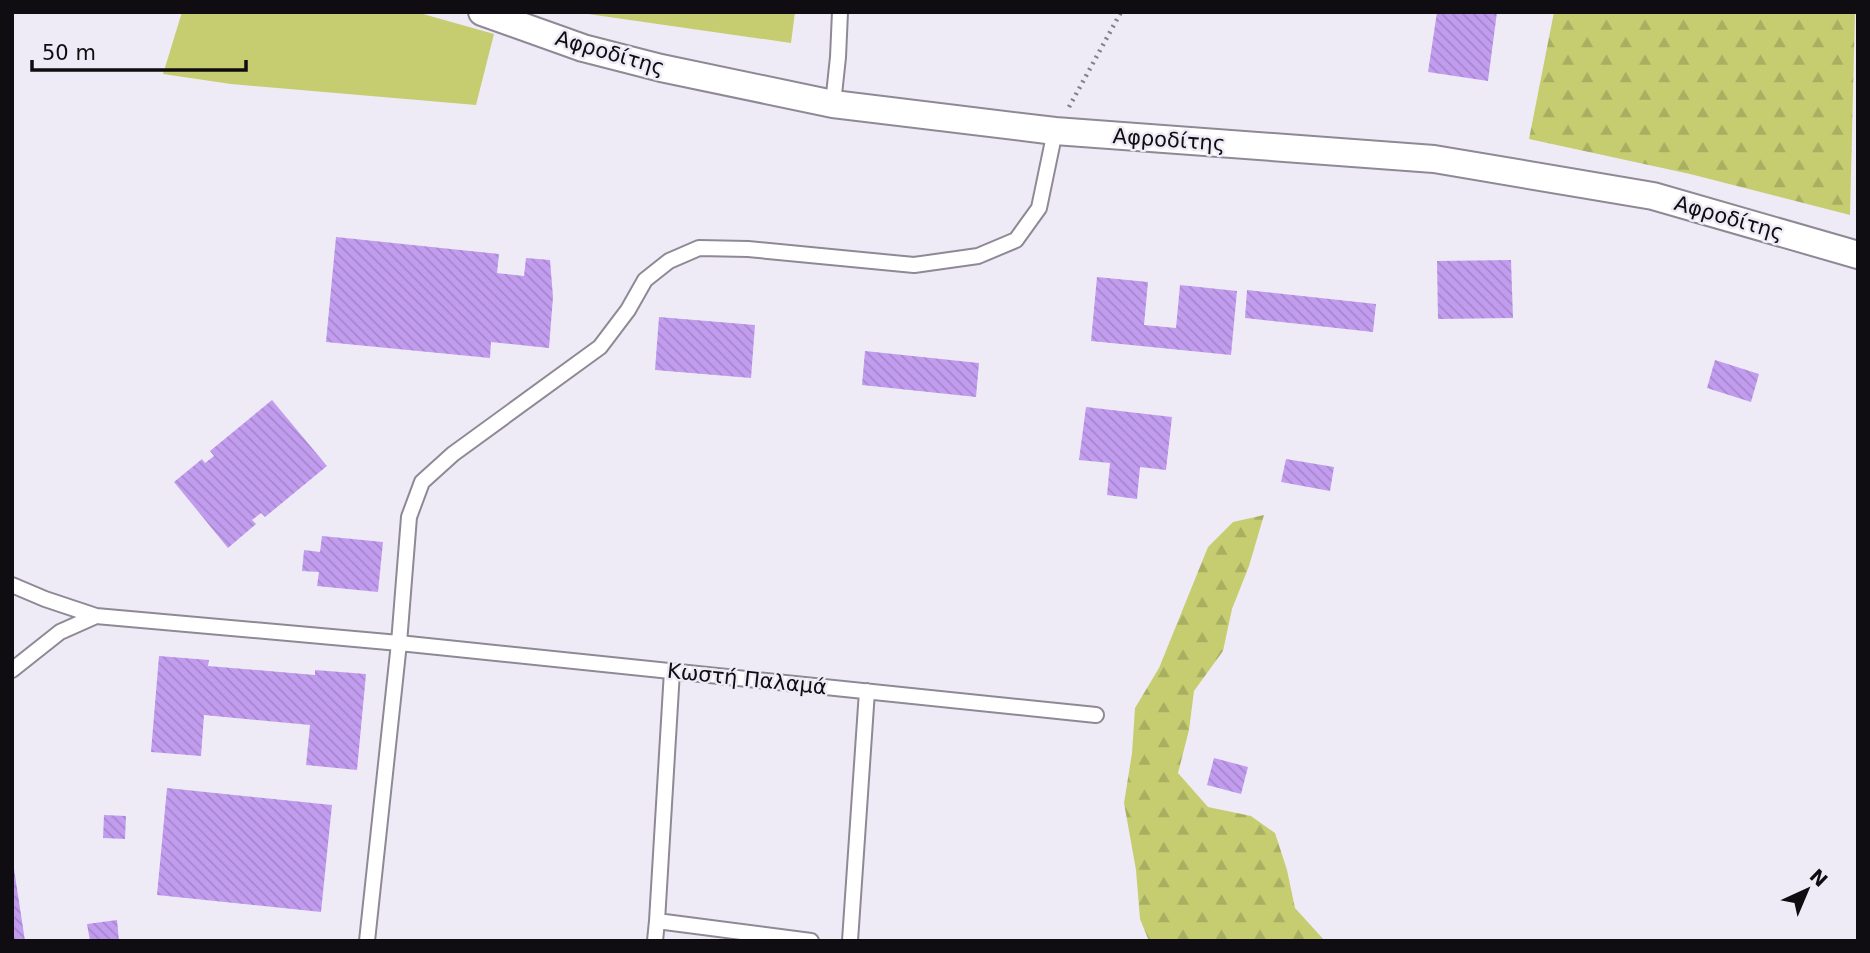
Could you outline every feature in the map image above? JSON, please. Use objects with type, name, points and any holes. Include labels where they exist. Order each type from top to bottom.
[{"type":"street","name":"Αφροδίτης","points":[[482,12],[583,48],[661,68],[833,104],[1055,131],[1434,159],[1653,196],[1858,255]]},
{"type":"lane","points":[[833,104],[840,12]]},
{"type":"lane","points":[[367,941],[410,517],[422,482],[453,454],[600,346],[628,310],[645,279],[669,261],[699,248],[748,249],[914,265],[978,256],[1016,240],[1039,208],[1055,131]]},
{"type":"lane","name":"Κωστή Παλαμά","points":[[12,585],[96,616],[399,643],[1096,715]]},
{"type":"lane","points":[[12,670],[60,632],[96,616]]},
{"type":"lane","points":[[655,941],[672,671]]},
{"type":"lane","points":[[850,941],[867,691]]},
{"type":"lane","points":[[657,920],[811,941]]},
{"type":"path","points":[[1055,131],[1121,12]]},
{"type":"green space","points":[[182,12],[416,12],[494,34],[476,105],[231,84],[163,74]]},
{"type":"green space","points":[[574,12],[795,12],[791,43]]},
{"type":"green space","points":[[1554,12],[1855,12],[1850,215],[1690,174],[1529,139]]},
{"type":"green space","points":[[1264,515],[1249,566],[1232,609],[1223,651],[1194,691],[1189,730],[1178,773],[1208,807],[1251,816],[1275,833],[1295,908],[1325,941],[1149,941],[1140,919],[1136,870],[1124,803],[1132,753],[1135,708],[1159,668],[1208,547],[1233,522]]},
{"type":"building","points":[[1437,12],[1497,12],[1488,81],[1428,72]]},
{"type":"building","points":[[336,237],[499,254],[497,273],[524,276],[526,258],[550,260],[553,297],[549,348],[491,342],[490,358],[326,342]]},
{"type":"building","points":[[1511,260],[1513,318],[1438,319],[1437,261]]},
{"type":"building","points":[[1097,277],[1148,282],[1144,325],[1176,328],[1180,285],[1237,291],[1231,355],[1091,341]]},
{"type":"building","points":[[1247,290],[1376,304],[1373,332],[1245,318]]},
{"type":"building","points":[[659,317],[755,325],[751,378],[655,370]]},
{"type":"building","points":[[865,351],[979,363],[976,397],[862,385]]},
{"type":"building","points":[[1715,360],[1759,374],[1751,402],[1707,388]]},
{"type":"building","points":[[272,400],[327,466],[265,517],[261,513],[252,520],[256,524],[228,548],[174,482],[202,459],[205,463],[214,456],[210,451]]},
{"type":"building","points":[[1086,407],[1172,417],[1166,470],[1140,467],[1137,499],[1107,495],[1110,463],[1079,460]]},
{"type":"building","points":[[1286,459],[1334,467],[1330,491],[1281,482]]},
{"type":"building","points":[[322,536],[383,542],[378,592],[317,586],[319,572],[302,571],[304,550],[320,552]]},
{"type":"building","points":[[159,656],[209,660],[208,666],[315,675],[315,670],[366,674],[357,770],[306,765],[310,725],[204,715],[201,756],[151,752]]},
{"type":"building","points":[[1214,758],[1248,767],[1241,794],[1207,785]]},
{"type":"building","points":[[167,788],[332,805],[321,912],[157,895]]},
{"type":"building","points":[[104,815],[126,816],[125,839],[103,838]]},
{"type":"building","points":[[14,869],[25,941],[12,941]]},
{"type":"building","points":[[117,920],[119,941],[90,941],[87,924]]}]
